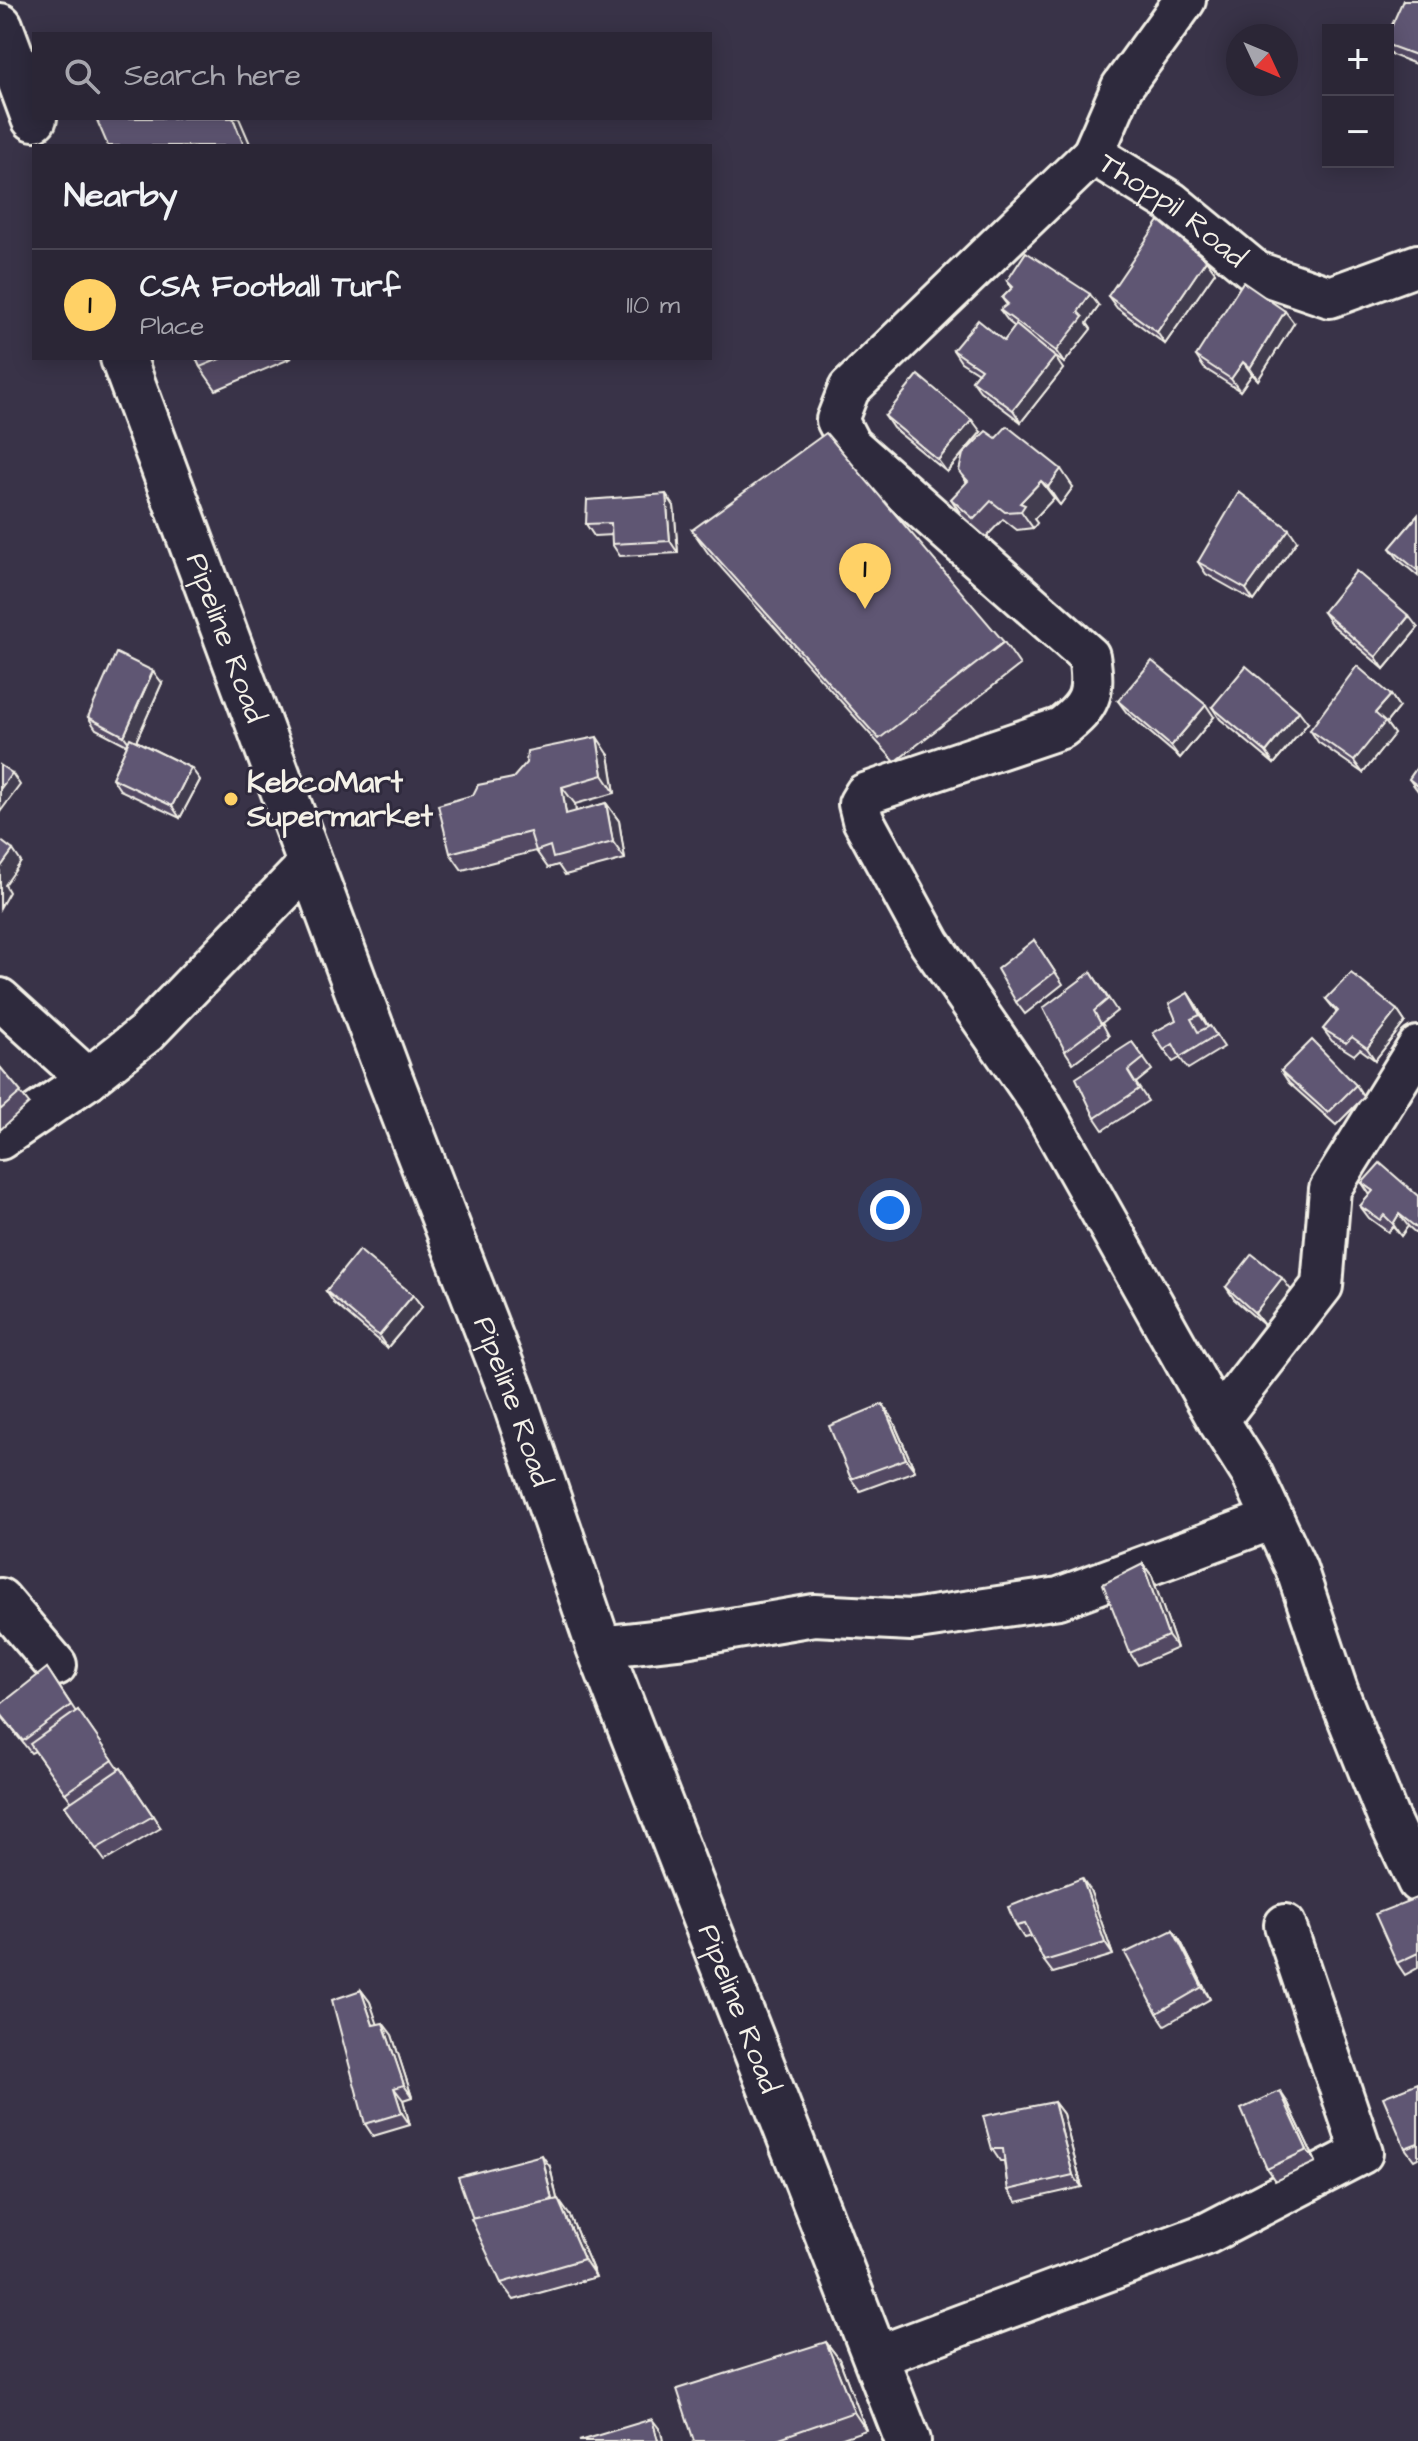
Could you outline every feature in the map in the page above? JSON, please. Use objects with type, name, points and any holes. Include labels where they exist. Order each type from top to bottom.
[{"type":"street","name":"Thoppil Road","points":[[1185,0],[1122,87],[1093,154],[1171,202],[1256,272],[1330,297],[1418,265]]},
{"type":"street","points":[[0,26],[32,113]]},
{"type":"street","points":[[35,120],[43,144]]},
{"type":"street","points":[[1093,154],[849,389],[837,420],[850,445],[1089,656],[1094,685],[1080,713],[1061,728],[865,794],[859,804],[863,820],[930,943],[1039,1101],[1218,1420],[1252,1474],[1296,1568],[1337,1690],[1418,1882]]},
{"type":"street","name":"Pipeline Road","points":[[124,360],[310,863],[513,1396],[599,1647],[908,2441]]},
{"type":"street","points":[[0,1139],[88,1079],[146,1033],[310,863]]},
{"type":"street","points":[[0,999],[88,1079]]},
{"type":"street","points":[[1218,1420],[1322,1286],[1330,1189],[1418,1047]]},
{"type":"street","points":[[599,1647],[678,1638],[814,1615],[911,1620],[1059,1598],[1273,1519]]},
{"type":"street","points":[[0,1599],[56,1665]]},
{"type":"street","points":[[876,2357],[1206,2234],[1362,2153],[1285,1925]]},
{"type":"building","points":[[1403,0],[1418,0],[1418,56],[1394,47],[1392,24]]},
{"type":"building","points":[[97,120],[234,120],[243,144],[107,144]]},
{"type":"building","points":[[1159,221],[1206,260],[1157,332],[1108,296]]},
{"type":"building","points":[[1026,252],[1090,294],[1078,312],[1083,317],[1056,351],[1000,310],[1008,304],[1002,298],[1013,287],[1007,281]]},
{"type":"building","points":[[1243,282],[1285,311],[1250,368],[1243,362],[1231,379],[1196,356]]},
{"type":"building","points":[[978,320],[1004,341],[1016,325],[1055,357],[1013,410],[972,380],[981,369],[953,350]]},
{"type":"building","points":[[197,360],[217,360],[200,367]]},
{"type":"building","points":[[918,375],[972,420],[938,460],[885,416]]},
{"type":"building","points":[[1007,426],[1061,469],[1048,487],[1041,481],[1020,503],[1025,505],[1021,511],[1005,512],[991,501],[974,519],[951,499],[968,481],[959,471],[963,454],[986,431],[996,438]]},
{"type":"building","points":[[826,433],[1004,642],[879,739],[692,530]]},
{"type":"building","points":[[1239,492],[1289,529],[1246,589],[1198,562]]},
{"type":"building","points":[[666,494],[670,541],[612,544],[611,523],[586,524],[587,500]]},
{"type":"building","points":[[1418,515],[1418,571],[1390,548]]},
{"type":"building","points":[[1356,571],[1409,616],[1376,657],[1323,612]]},
{"type":"building","points":[[116,653],[153,671],[124,736],[88,717]]},
{"type":"building","points":[[1152,661],[1206,705],[1171,746],[1118,701]]},
{"type":"building","points":[[1246,666],[1299,711],[1266,752],[1212,707]]},
{"type":"building","points":[[1357,666],[1391,695],[1375,713],[1385,722],[1354,761],[1310,730]]},
{"type":"building","points":[[597,737],[603,775],[562,787],[566,814],[606,803],[613,842],[553,858],[550,846],[536,851],[530,832],[450,853],[438,805],[473,795],[478,785],[513,778],[526,763],[527,751]]},
{"type":"building","points":[[130,738],[191,768],[172,806],[112,778]]},
{"type":"building","points":[[0,765],[12,773],[0,789]]},
{"type":"building","points":[[1418,766],[1418,786],[1409,779]]},
{"type":"building","points":[[0,840],[13,850],[0,868]]},
{"type":"building","points":[[1034,940],[1055,972],[1016,1002],[997,969]]},
{"type":"building","points":[[1091,972],[1108,999],[1094,1011],[1101,1024],[1065,1051],[1043,1008]]},
{"type":"building","points":[[1351,973],[1397,1010],[1367,1048],[1352,1037],[1346,1043],[1323,1029],[1338,1011],[1326,999]]},
{"type":"building","points":[[1188,993],[1200,1015],[1191,1019],[1198,1032],[1210,1026],[1216,1035],[1180,1057],[1173,1044],[1164,1050],[1153,1033],[1176,1020],[1169,1004]]},
{"type":"building","points":[[1312,1040],[1356,1085],[1328,1113],[1281,1071]]},
{"type":"building","points":[[1132,1042],[1144,1058],[1128,1071],[1139,1089],[1095,1118],[1076,1078]]},
{"type":"building","points":[[0,1067],[21,1092],[0,1110]]},
{"type":"building","points":[[1380,1163],[1418,1196],[1418,1229],[1399,1214],[1393,1224],[1384,1215],[1380,1220],[1360,1206],[1373,1191],[1362,1183]]},
{"type":"building","points":[[359,1250],[413,1295],[379,1336],[326,1291]]},
{"type":"building","points":[[1252,1254],[1282,1278],[1255,1313],[1226,1287]]},
{"type":"building","points":[[883,1404],[906,1459],[851,1479],[829,1426]]},
{"type":"building","points":[[1143,1564],[1168,1636],[1130,1653],[1103,1584]]},
{"type":"building","points":[[47,1668],[71,1705],[23,1741],[0,1713],[0,1705]]},
{"type":"building","points":[[78,1710],[113,1760],[65,1793],[30,1744]]},
{"type":"building","points":[[121,1768],[153,1816],[96,1849],[65,1806]]},
{"type":"building","points":[[1082,1878],[1105,1943],[1044,1961],[1025,1924],[1016,1926],[1008,1907]]},
{"type":"building","points":[[1416,1898],[1418,1953],[1397,1963],[1375,1914]]},
{"type":"building","points":[[1173,1930],[1202,1987],[1157,2013],[1125,1953]]},
{"type":"building","points":[[361,1990],[373,2025],[383,2023],[404,2085],[394,2088],[402,2113],[365,2124],[332,2000]]},
{"type":"building","points":[[1418,2083],[1418,2143],[1405,2148],[1383,2097]]},
{"type":"building","points":[[1280,2091],[1307,2150],[1267,2169],[1241,2109]]},
{"type":"building","points":[[1054,2102],[1073,2175],[1008,2190],[1003,2149],[992,2149],[983,2116]]},
{"type":"building","points":[[542,2155],[552,2200],[473,2219],[458,2177]]},
{"type":"building","points":[[558,2199],[584,2259],[501,2283],[471,2219]]},
{"type":"building","points":[[826,2342],[854,2412],[771,2441],[694,2441],[677,2389]]},
{"type":"building","points":[[652,2419],[658,2441],[579,2441]]},
{"type":"place","name":"CSA Football Turf","points":[[865,609]]},
{"type":"place","name":"KebcoMart Supermarket","points":[[231,799]]}]
